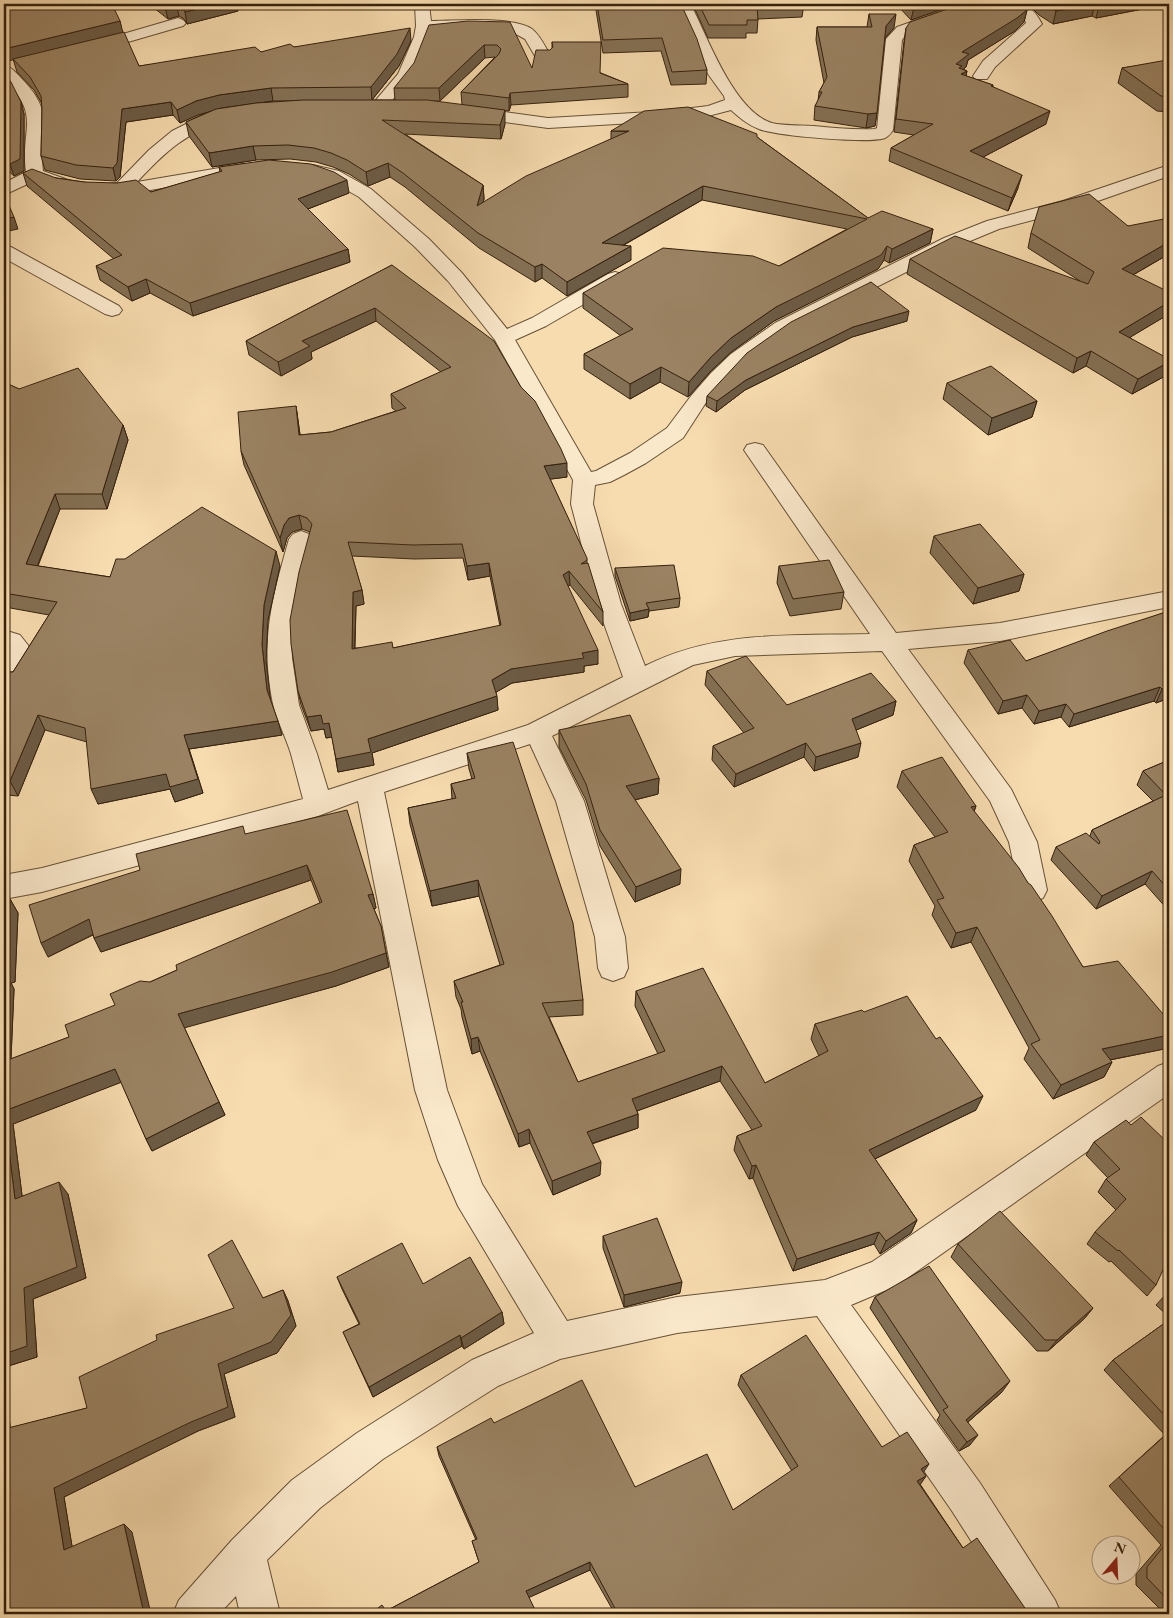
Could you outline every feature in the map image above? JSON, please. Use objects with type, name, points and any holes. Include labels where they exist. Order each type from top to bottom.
[{"type":"street","points":[[378,107],[406,75],[422,37],[424,26],[422,4]]},
{"type":"street","points":[[686,9],[712,67],[732,96],[733,102],[750,119],[760,125],[772,128],[863,135],[879,134],[885,130],[894,40],[898,34],[912,26],[974,4]]},
{"type":"street","points":[[981,76],[989,64],[1034,24],[1030,16],[1015,4]]},
{"type":"street","points":[[77,51],[178,23]]},
{"type":"street","points":[[424,26],[508,26],[518,28],[527,31],[544,58]]},
{"type":"street","points":[[22,64],[4,69],[26,91],[35,108],[33,159],[35,174]]},
{"type":"street","points":[[454,110],[548,123],[684,114],[722,108],[733,102]]},
{"type":"street","points":[[359,107],[402,107]]},
{"type":"street","points":[[122,189],[172,137],[194,124],[242,113]]},
{"type":"street","points":[[4,190],[35,174],[66,186],[86,189],[122,189],[258,167]]},
{"type":"street","points":[[291,167],[316,170],[333,176],[365,193],[422,243],[454,276],[504,338],[584,480],[582,504],[609,604],[638,682]]},
{"type":"street","points":[[584,480],[602,477],[616,470],[638,458],[675,433],[698,400],[718,377],[738,358],[782,327],[950,242],[993,225],[1069,205],[1169,170]]},
{"type":"street","points":[[4,251],[112,310]]},
{"type":"street","points":[[504,338],[539,322],[632,268]]},
{"type":"street","points":[[754,450],[889,642],[1001,796],[1022,842],[1032,890]]},
{"type":"street","points":[[301,538],[288,586],[279,634],[279,658],[286,705],[304,754],[318,805]]},
{"type":"street","points":[[4,887],[42,880],[318,805],[369,786],[537,732],[688,657],[719,649],[781,644],[889,642],[1000,632],[1167,602]]},
{"type":"street","points":[[4,639],[11,641],[19,649],[18,658],[4,678]]},
{"type":"street","points":[[537,732],[570,801],[610,937],[614,968]]},
{"type":"street","points":[[369,786],[431,1090],[438,1115],[470,1195],[559,1341]]},
{"type":"street","points":[[194,1614],[246,1554],[306,1494],[370,1446],[485,1373],[559,1341],[677,1315],[825,1298],[884,1274],[1169,1076]]},
{"type":"street","points":[[825,1298],[966,1497],[1041,1614]]},
{"type":"street","points":[[246,1554],[260,1614]]},
{"type":"building","points":[[33,4],[112,4],[120,21],[4,49],[4,10]]},
{"type":"building","points":[[161,4],[176,4],[165,7]]},
{"type":"building","points":[[176,4],[219,4],[185,12],[182,7]]},
{"type":"building","points":[[597,4],[681,4],[697,39],[707,70],[672,72],[662,38],[603,40]]},
{"type":"building","points":[[699,4],[804,4],[757,7],[758,20],[747,20],[747,25],[709,25]]},
{"type":"building","points":[[910,4],[924,4],[914,7]]},
{"type":"building","points":[[962,4],[1020,4],[1027,10],[962,52],[969,54],[956,64],[962,66],[959,68],[967,71],[961,74],[993,85],[991,86],[1050,111],[970,151],[1022,175],[1012,198],[891,148],[933,124],[896,119],[906,28],[910,22]]},
{"type":"building","points":[[1044,4],[1094,4],[1056,11]]},
{"type":"building","points":[[869,14],[896,14],[886,26],[877,113],[868,114],[815,106],[822,92],[819,92],[827,77],[817,27],[872,27]]},
{"type":"building","points":[[468,21],[510,22],[532,68],[536,50],[550,50],[553,47],[552,42],[601,42],[600,73],[628,84],[510,93],[509,98],[461,92],[499,54],[501,49],[497,45],[484,45],[439,88],[394,88],[414,63],[429,25]]},
{"type":"building","points":[[410,28],[397,54],[371,87],[271,88],[219,95],[196,101],[177,110],[171,102],[122,109],[117,163],[113,168],[76,165],[41,156],[41,96],[30,77],[13,59],[124,32],[139,66],[255,47],[261,52],[290,44],[294,47]]},
{"type":"building","points":[[1169,61],[1169,97],[1161,96],[1122,68]]},
{"type":"building","points":[[4,74],[11,82],[21,102],[20,159],[10,164],[4,158]]},
{"type":"building","points":[[303,100],[427,100],[505,110],[500,125],[382,120],[483,185],[477,206],[526,176],[629,131],[611,131],[644,111],[688,107],[757,134],[757,137],[868,218],[882,211],[933,229],[892,249],[887,246],[881,255],[776,307],[731,338],[689,382],[661,367],[630,384],[584,354],[633,329],[583,293],[663,248],[753,256],[779,266],[867,219],[703,186],[602,243],[631,246],[567,282],[542,264],[535,267],[478,233],[388,163],[366,172],[331,153],[314,148],[288,145],[253,146],[209,153],[186,122],[216,109],[256,103]]},
{"type":"building","points":[[269,160],[311,164],[334,172],[347,180],[298,199],[348,249],[190,303],[146,279],[128,287],[96,266],[122,255],[23,173],[32,169],[56,178],[84,182],[117,183],[136,180],[151,192],[222,171],[219,167]]},
{"type":"building","points":[[4,194],[14,217],[4,219]]},
{"type":"building","points":[[1089,194],[1128,226],[1169,218],[1169,242],[1122,269],[1169,292],[1169,302],[1119,332],[1169,359],[1169,362],[1138,379],[1091,351],[1077,358],[910,259],[955,236],[1088,284],[1094,272],[1031,233],[1039,207]]},
{"type":"building","points":[[392,265],[494,341],[521,387],[535,401],[567,463],[544,466],[587,558],[581,564],[588,563],[603,612],[569,571],[563,575],[598,650],[582,653],[584,658],[511,669],[492,680],[497,696],[368,739],[371,752],[336,759],[329,723],[323,724],[321,715],[307,717],[298,691],[291,644],[290,620],[299,572],[312,524],[307,518],[299,515],[289,518],[284,525],[280,538],[241,451],[238,412],[296,406],[299,435],[331,432],[406,408],[391,394],[451,367],[375,308],[302,341],[310,346],[278,362],[246,341]],"holes":[[[348,542],[413,545],[462,544],[467,566],[489,563],[501,625],[393,648],[392,642],[352,649],[353,592],[362,590]]]},
{"type":"building","points":[[871,282],[909,311],[853,327],[746,380],[717,401],[707,396],[747,353],[791,322]]},
{"type":"building","points":[[991,366],[1037,401],[992,418],[947,383]]},
{"type":"building","points":[[78,368],[123,425],[102,494],[55,494],[26,564],[110,577],[116,559],[125,559],[202,507],[276,551],[264,605],[262,645],[267,690],[278,721],[184,735],[198,779],[170,787],[166,774],[91,789],[85,728],[38,715],[10,781],[4,781],[4,672],[13,672],[57,602],[4,593],[4,584],[7,580],[4,580],[4,382],[19,389]]},
{"type":"building","points":[[980,524],[1024,574],[978,588],[934,536]]},
{"type":"building","points":[[829,560],[844,592],[793,599],[779,566]]},
{"type":"building","points":[[674,565],[680,598],[646,603],[649,609],[630,613],[615,568]]},
{"type":"building","points":[[1169,611],[1169,687],[1162,689],[1160,687],[1074,714],[1066,704],[1039,711],[1027,695],[1003,701],[968,650],[1010,640],[1026,661],[1107,631]]},
{"type":"building","points":[[746,656],[787,705],[871,673],[896,701],[852,719],[861,743],[816,757],[806,743],[736,774],[713,746],[754,728],[707,671]]},
{"type":"building","points":[[630,715],[659,778],[626,786],[681,869],[636,887],[600,830],[586,784],[559,730]]},
{"type":"building","points":[[513,742],[573,923],[583,1000],[542,1003],[578,1082],[665,1051],[636,991],[703,968],[765,1083],[828,1051],[815,1024],[862,1010],[864,1012],[907,996],[936,1039],[940,1037],[983,1096],[869,1150],[917,1220],[886,1241],[879,1232],[797,1259],[756,1165],[752,1166],[737,1136],[762,1126],[722,1066],[632,1099],[638,1114],[587,1132],[601,1162],[552,1181],[529,1129],[518,1134],[478,1037],[471,1039],[461,1002],[463,1002],[454,981],[504,964],[478,880],[430,891],[408,808],[456,798],[451,784],[475,778],[467,753]]},
{"type":"building","points":[[942,757],[976,806],[971,807],[1031,885],[1083,967],[1118,961],[1169,1021],[1169,1035],[1102,1049],[1112,1062],[1061,1085],[1031,1044],[1040,1040],[977,927],[956,933],[937,900],[944,898],[914,845],[948,832],[902,771]]},
{"type":"building","points":[[1169,760],[1169,890],[1152,871],[1102,896],[1056,847],[1086,833],[1099,844],[1100,842],[1092,830],[1166,795],[1143,771]]},
{"type":"building","points":[[347,810],[373,894],[368,895],[381,926],[386,953],[332,972],[178,1014],[219,1102],[146,1139],[115,1069],[4,1111],[4,1048],[5,1061],[69,1037],[65,1025],[115,1005],[110,994],[140,981],[150,982],[177,970],[176,965],[322,902],[307,865],[94,938],[89,919],[41,943],[29,905],[140,870],[136,854],[243,826],[245,834]]},
{"type":"building","points":[[10,899],[6,967],[4,968],[4,902]]},
{"type":"building","points":[[4,975],[6,975],[4,1015]]},
{"type":"building","points":[[4,1111],[15,1199],[59,1182],[77,1267],[24,1288],[27,1346],[4,1354]]},
{"type":"building","points":[[1141,1117],[1169,1144],[1169,1257],[1156,1285],[1119,1250],[1095,1232],[1126,1199],[1106,1179],[1120,1169],[1094,1142],[1126,1120],[1131,1125]]},
{"type":"building","points":[[1000,1211],[1093,1308],[1057,1340],[1045,1340],[958,1244]]},
{"type":"building","points":[[657,1218],[682,1282],[624,1295],[603,1236]]},
{"type":"building","points":[[232,1240],[263,1298],[283,1290],[291,1315],[271,1342],[218,1364],[228,1407],[191,1422],[54,1488],[64,1550],[124,1524],[144,1614],[4,1614],[4,1429],[87,1408],[79,1377],[157,1340],[156,1335],[234,1308],[208,1255]]},
{"type":"building","points":[[402,1243],[423,1284],[470,1257],[502,1312],[461,1338],[460,1335],[369,1387],[343,1332],[360,1324],[337,1277]]},
{"type":"building","points":[[929,1266],[1010,1381],[966,1420],[978,1435],[967,1442],[943,1410],[948,1407],[875,1297]]},
{"type":"building","points":[[1169,1320],[1169,1420],[1113,1360]]},
{"type":"building","points":[[806,1335],[882,1447],[907,1432],[929,1464],[921,1469],[926,1476],[917,1481],[963,1548],[977,1538],[1029,1614],[618,1614],[590,1562],[526,1591],[537,1614],[370,1614],[382,1605],[386,1611],[479,1562],[472,1541],[477,1539],[437,1447],[491,1418],[494,1423],[582,1380],[635,1487],[707,1454],[733,1510],[798,1466],[741,1375]]},
{"type":"building","points":[[1169,1432],[1169,1535],[1119,1477]]},
{"type":"building","points":[[1169,1540],[1169,1601],[1147,1578],[1147,1567]]}]
